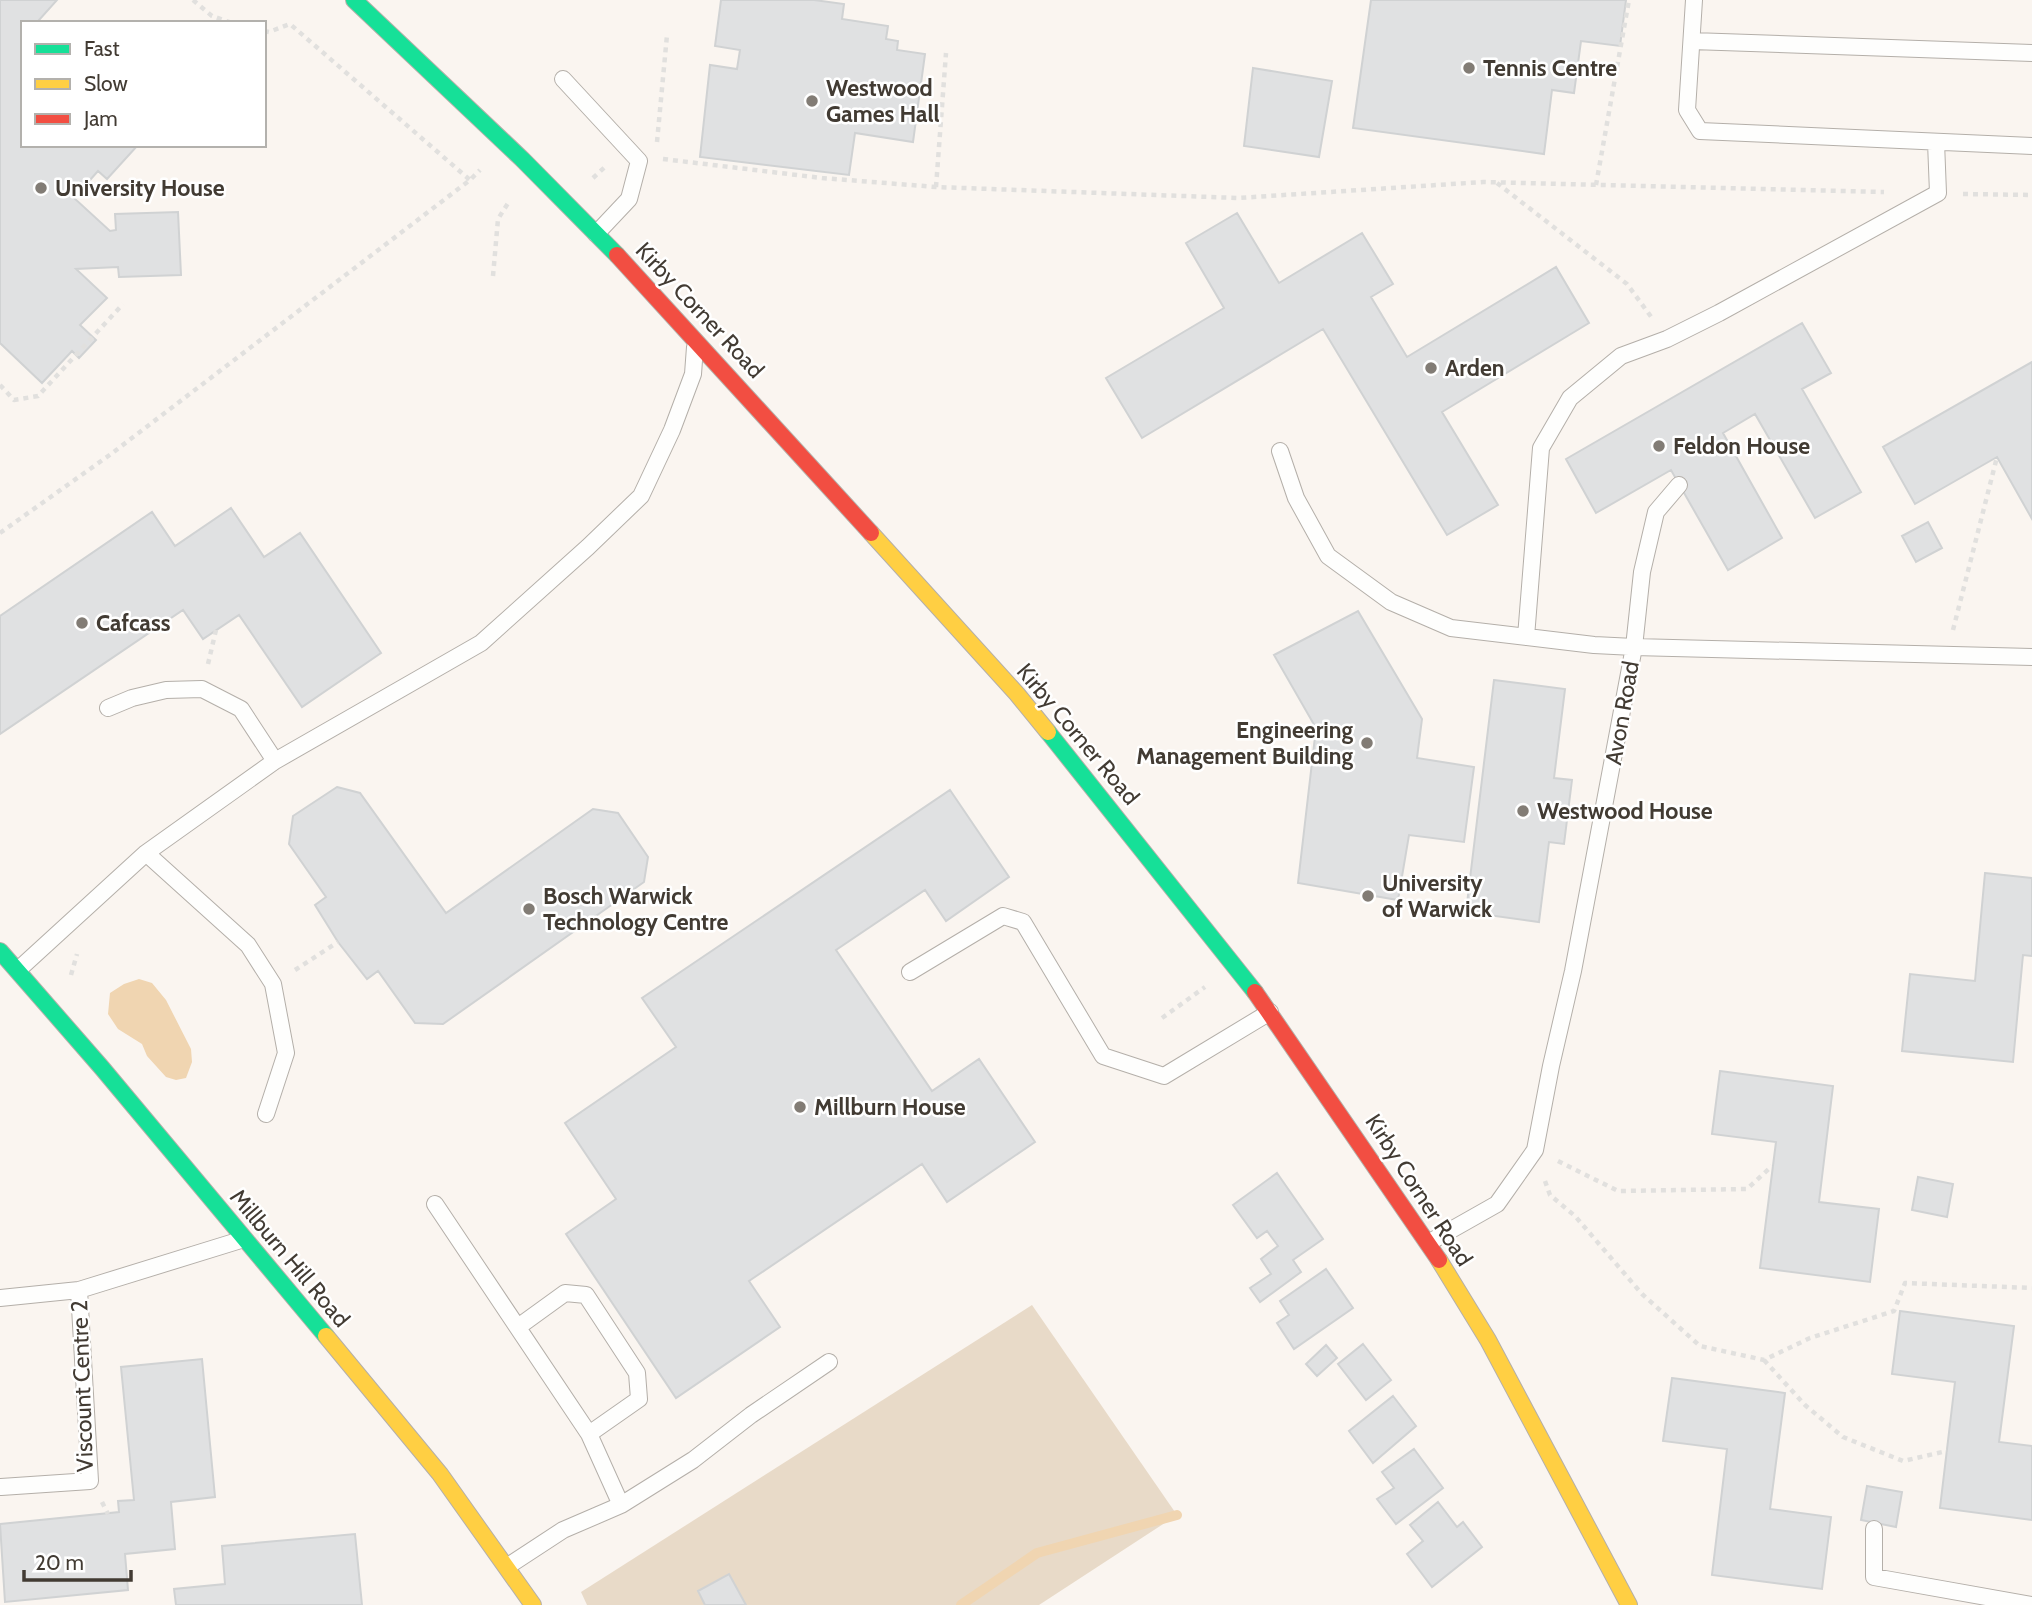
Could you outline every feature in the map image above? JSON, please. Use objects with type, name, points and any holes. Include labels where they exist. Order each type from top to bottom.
[{"type":"street","name":"Kirby Corner Road","points":[[354,0],[522,159],[695,337],[1017,694],[1143,849],[1270,1012],[1428,1243],[1488,1340],[1629,1605]]},
{"type":"street","name":"Millburn Hill Road","points":[[0,951],[68,1026],[394,1416],[508,1566],[533,1605]]},
{"type":"lane","points":[[1694,0],[1687,110],[1700,131],[2032,146]]},
{"type":"lane","points":[[1692,41],[2032,53]]},
{"type":"lane","points":[[564,79],[648,159],[629,199],[596,234]]},
{"type":"lane","points":[[1526,637],[1541,448],[1570,398],[1621,356],[1667,339],[1802,269],[1938,193],[1936,142]]},
{"type":"lane","points":[[0,973],[18,970],[146,853],[275,761],[481,643],[588,547],[641,496],[672,430],[693,374],[695,337]]},
{"type":"lane","points":[[1280,451],[1296,498],[1328,556],[1391,602],[1451,628],[1634,647],[1642,572],[1656,512],[1679,485]]},
{"type":"lane","name":"Avon Road","points":[[1428,1243],[1497,1204],[1535,1150],[1581,930],[1634,647],[2032,657]]},
{"type":"lane","points":[[108,708],[132,698],[166,690],[202,689],[241,709],[275,761]]},
{"type":"lane","points":[[146,853],[248,945],[273,984],[286,1053],[266,1114]]},
{"type":"lane","points":[[910,972],[1003,916],[1023,922],[1103,1056],[1164,1076],[1270,1012]]},
{"type":"lane","points":[[435,1204],[589,1434],[621,1505]]},
{"type":"lane","name":"Viscount Centre 2","points":[[0,1298],[79,1290],[244,1239]]},
{"type":"lane","name":"Viscount Centre 2","points":[[1,1487],[90,1481],[79,1290]]},
{"type":"lane","points":[[518,1328],[565,1293],[586,1295],[637,1373],[639,1399],[589,1434]]},
{"type":"lane","points":[[508,1566],[563,1530],[621,1505],[693,1460],[751,1415],[829,1362]]},
{"type":"lane","points":[[1874,1529],[1874,1577],[2031,1605]]},
{"type":"path","points":[[193,0],[212,16],[226,21]]},
{"type":"path","points":[[1596,186],[1629,0]]},
{"type":"path","points":[[266,31],[290,24],[470,180]]},
{"type":"path","points":[[648,159],[667,35]]},
{"type":"path","points":[[936,187],[946,53]]},
{"type":"path","points":[[0,533],[111,454],[470,180],[506,144]]},
{"type":"path","points":[[493,276],[498,219],[515,192],[522,159]]},
{"type":"path","points":[[586,186],[612,161],[648,159],[936,187],[1238,198],[1497,183],[2032,195]]},
{"type":"path","points":[[1497,183],[1627,284],[1667,339]]},
{"type":"path","points":[[0,385],[14,400],[38,396],[123,304]]},
{"type":"path","points":[[1947,654],[1997,457]]},
{"type":"path","points":[[202,689],[216,630]]},
{"type":"path","points":[[273,984],[338,942]]},
{"type":"path","points":[[68,1026],[72,1003],[71,972],[79,949]]},
{"type":"path","points":[[1162,1018],[1234,966]]},
{"type":"path","points":[[1535,1150],[1618,1191],[1747,1189],[1772,1166]]},
{"type":"path","points":[[1535,1150],[1550,1195],[1575,1216],[1642,1294],[1700,1346],[1764,1360],[1805,1405],[1843,1437],[1903,1461],[1947,1451]]},
{"type":"path","points":[[1764,1360],[1810,1339],[1894,1311],[1905,1283],[2032,1288]]},
{"type":"shaded area","points":[[139,979],[152,983],[166,1000],[191,1049],[192,1062],[186,1078],[176,1080],[166,1077],[147,1056],[142,1044],[118,1029],[108,1014],[110,993]]},
{"type":"shaded area","points":[[1032,1305],[1177,1515],[1039,1605],[587,1605],[581,1592]]},
{"type":"building","name":"University House","points":[[0,0],[57,0],[40,21],[21,21],[21,147],[136,147],[107,179],[98,171],[74,198],[110,231],[116,230],[115,214],[178,212],[181,275],[119,277],[118,267],[76,269],[107,298],[80,325],[96,340],[79,358],[72,351],[42,383],[0,343]]},
{"type":"building","name":"Westwood Games Hall","points":[[721,0],[814,0],[844,4],[842,19],[888,26],[886,39],[898,41],[897,50],[925,54],[913,142],[855,133],[849,175],[700,157],[710,65],[737,69],[740,50],[715,46]]},
{"type":"building","name":"Tennis Centre","points":[[1371,0],[1626,0],[1620,46],[1581,41],[1574,93],[1552,90],[1544,154],[1353,128]]},
{"type":"building","points":[[1253,68],[1332,81],[1319,157],[1244,146]]},
{"type":"building","name":"Arden","points":[[1237,213],[1279,283],[1362,233],[1393,284],[1371,297],[1407,357],[1556,267],[1589,323],[1442,412],[1498,505],[1447,535],[1323,329],[1142,438],[1106,378],[1224,308],[1186,243]]},
{"type":"building","name":"Feldon House","points":[[1802,323],[1831,373],[1802,389],[1861,492],[1815,518],[1755,414],[1723,433],[1782,538],[1728,570],[1671,470],[1596,513],[1566,459]]},
{"type":"building","points":[[2032,362],[2032,519],[1997,457],[1915,504],[1883,447]]},
{"type":"building","name":"Cafcass","points":[[231,508],[264,557],[300,533],[381,653],[302,707],[239,615],[203,639],[183,610],[0,734],[0,616],[152,512],[175,546]]},
{"type":"building","points":[[1928,522],[1942,548],[1916,562],[1902,536]]},
{"type":"building","name":"Engineering Management Building","points":[[1358,611],[1422,719],[1417,758],[1474,767],[1464,842],[1409,835],[1398,900],[1298,883],[1316,728],[1274,655]]},
{"type":"building","name":"Westwood House","points":[[1494,680],[1565,689],[1554,778],[1572,780],[1564,844],[1549,842],[1539,922],[1466,912]]},
{"type":"building","name":"Bosch Warwick Technology Centre","points":[[337,787],[360,793],[446,913],[593,809],[618,813],[648,857],[644,882],[443,1024],[415,1023],[378,971],[367,979],[338,942],[315,905],[326,897],[289,844],[293,816]]},
{"type":"building","name":"Millburn House","points":[[950,790],[1009,877],[946,921],[925,890],[836,950],[932,1091],[979,1059],[1035,1142],[947,1202],[922,1164],[749,1281],[780,1327],[676,1398],[566,1234],[616,1199],[565,1123],[676,1047],[642,998]]},
{"type":"building","points":[[1985,873],[2032,878],[2032,956],[2023,955],[2013,1062],[1902,1051],[1910,974],[1975,981]]},
{"type":"building","points":[[1720,1071],[1833,1086],[1819,1202],[1879,1209],[1870,1282],[1760,1268],[1776,1142],[1712,1134]]},
{"type":"building","points":[[1277,1173],[1323,1239],[1293,1260],[1301,1272],[1260,1302],[1250,1288],[1271,1274],[1261,1259],[1278,1246],[1267,1231],[1257,1238],[1233,1205]]},
{"type":"building","points":[[1918,1177],[1953,1184],[1947,1217],[1912,1210]]},
{"type":"building","points":[[1326,1269],[1353,1308],[1294,1349],[1277,1323],[1289,1315],[1280,1301]]},
{"type":"building","points":[[1900,1311],[2014,1326],[1999,1442],[2032,1446],[2032,1520],[1940,1508],[1955,1382],[1892,1374]]},
{"type":"building","points":[[1363,1344],[1391,1380],[1366,1400],[1338,1364]]},
{"type":"building","points":[[1326,1345],[1337,1358],[1317,1376],[1306,1364]]},
{"type":"building","points":[[202,1359],[215,1497],[171,1502],[175,1549],[125,1554],[128,1590],[5,1602],[0,1524],[119,1512],[118,1501],[134,1500],[121,1367]]},
{"type":"building","points":[[1672,1378],[1785,1393],[1770,1509],[1831,1517],[1822,1589],[1712,1575],[1727,1449],[1663,1441]]},
{"type":"building","points":[[1393,1396],[1416,1426],[1373,1463],[1349,1431]]},
{"type":"building","points":[[1414,1449],[1443,1488],[1396,1524],[1377,1499],[1394,1488],[1382,1472]]},
{"type":"building","points":[[1867,1486],[1902,1492],[1896,1527],[1861,1520]]},
{"type":"building","points":[[1438,1502],[1457,1527],[1463,1522],[1482,1547],[1432,1587],[1407,1554],[1423,1541],[1410,1525]]},
{"type":"building","points":[[355,1534],[362,1605],[176,1605],[174,1589],[225,1584],[222,1546]]},
{"type":"building","points":[[729,1574],[746,1605],[705,1605],[698,1591]]},
{"type":"waterway","points":[[961,1605],[1037,1553],[1177,1515]]},
{"type":"traffic: fast","points":[[354,0],[522,159],[617,255]]},
{"type":"traffic: fast","points":[[1048,732],[1255,992]]},
{"type":"traffic: fast","points":[[0,951],[102,1068],[326,1336]]},
{"type":"traffic: slow","points":[[871,533],[1048,732]]},
{"type":"traffic: slow","points":[[1439,1260],[1488,1340],[1629,1605]]},
{"type":"traffic: slow","points":[[326,1336],[440,1474],[533,1605]]},
{"type":"traffic: jam","points":[[617,255],[871,533]]},
{"type":"traffic: jam","points":[[1255,992],[1439,1260]]},
{"type":"place","name":"Tennis Centre","points":[[1469,68]]},
{"type":"place","name":"Westwood Games Hall","points":[[812,101]]},
{"type":"place","name":"University House","points":[[41,188]]},
{"type":"place","name":"Arden","points":[[1431,368]]},
{"type":"place","name":"Feldon House","points":[[1659,446]]},
{"type":"place","name":"Cafcass","points":[[82,623]]},
{"type":"place","name":"Engineering Management Building","points":[[1367,743]]},
{"type":"place","name":"Westwood House","points":[[1523,811]]},
{"type":"place","name":"University of Warwick","points":[[1368,896]]},
{"type":"place","name":"Bosch Warwick Technology Centre","points":[[529,909]]},
{"type":"place","name":"Millburn House","points":[[800,1107]]}]
